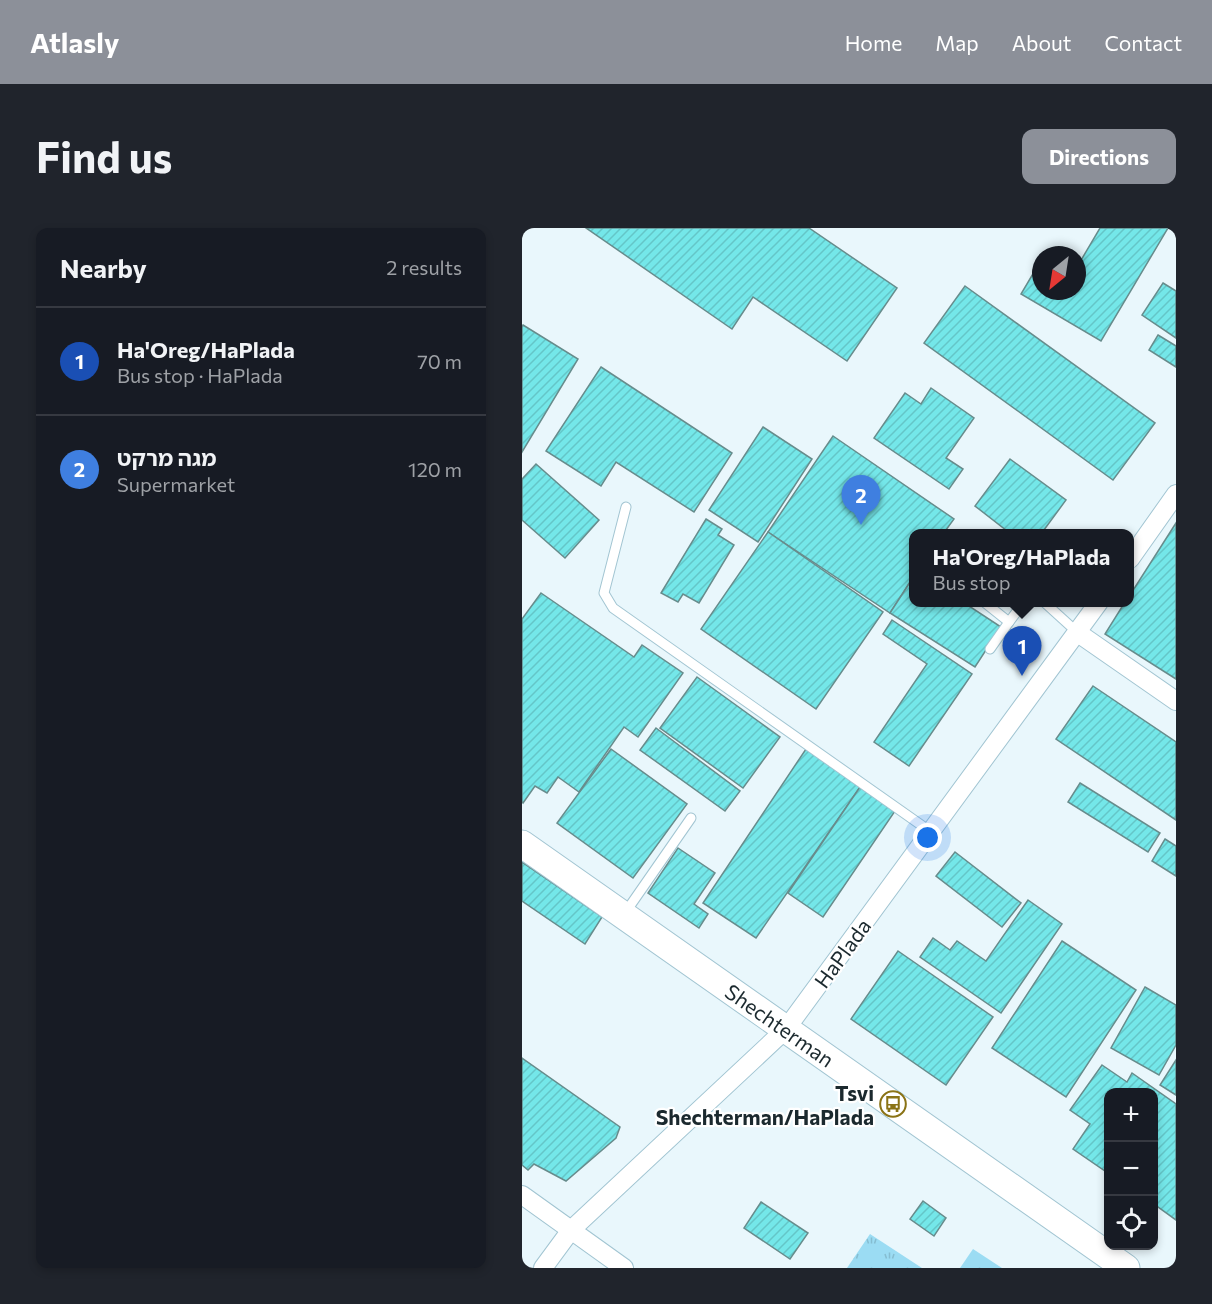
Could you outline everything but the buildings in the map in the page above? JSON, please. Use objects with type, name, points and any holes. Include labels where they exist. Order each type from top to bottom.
[{"type":"street","points":[[1134,553],[1176,494]]},
{"type":"street","name":"HaPlada","points":[[543,1268],[571,1230],[786,1029],[1096,607]]},
{"type":"street","points":[[1078,633],[1176,701]]},
{"type":"street","name":"Shechterman","points":[[522,844],[1126,1268]]},
{"type":"street","points":[[522,1196],[624,1268]]},
{"type":"lane","points":[[626,507],[604,593],[613,608],[931,832]]},
{"type":"lane","points":[[989,607],[1009,622]]},
{"type":"lane","points":[[990,649],[1021,607]]},
{"type":"lane","points":[[1049,607],[1078,633]]},
{"type":"lane","points":[[624,915],[691,818]]},
{"type":"green space","points":[[870,1234],[922,1268],[847,1268]]},
{"type":"green space","points":[[973,1249],[1002,1268],[960,1268]]},
{"type":"place","name":"מגה מרקט","points":[[861,525]]},
{"type":"place","name":"Ha'Oreg/HaPlada","points":[[1022,676]]},
{"type":"place","name":"Tsvi Shechterman/HaPlada","points":[[893,1104]]}]
